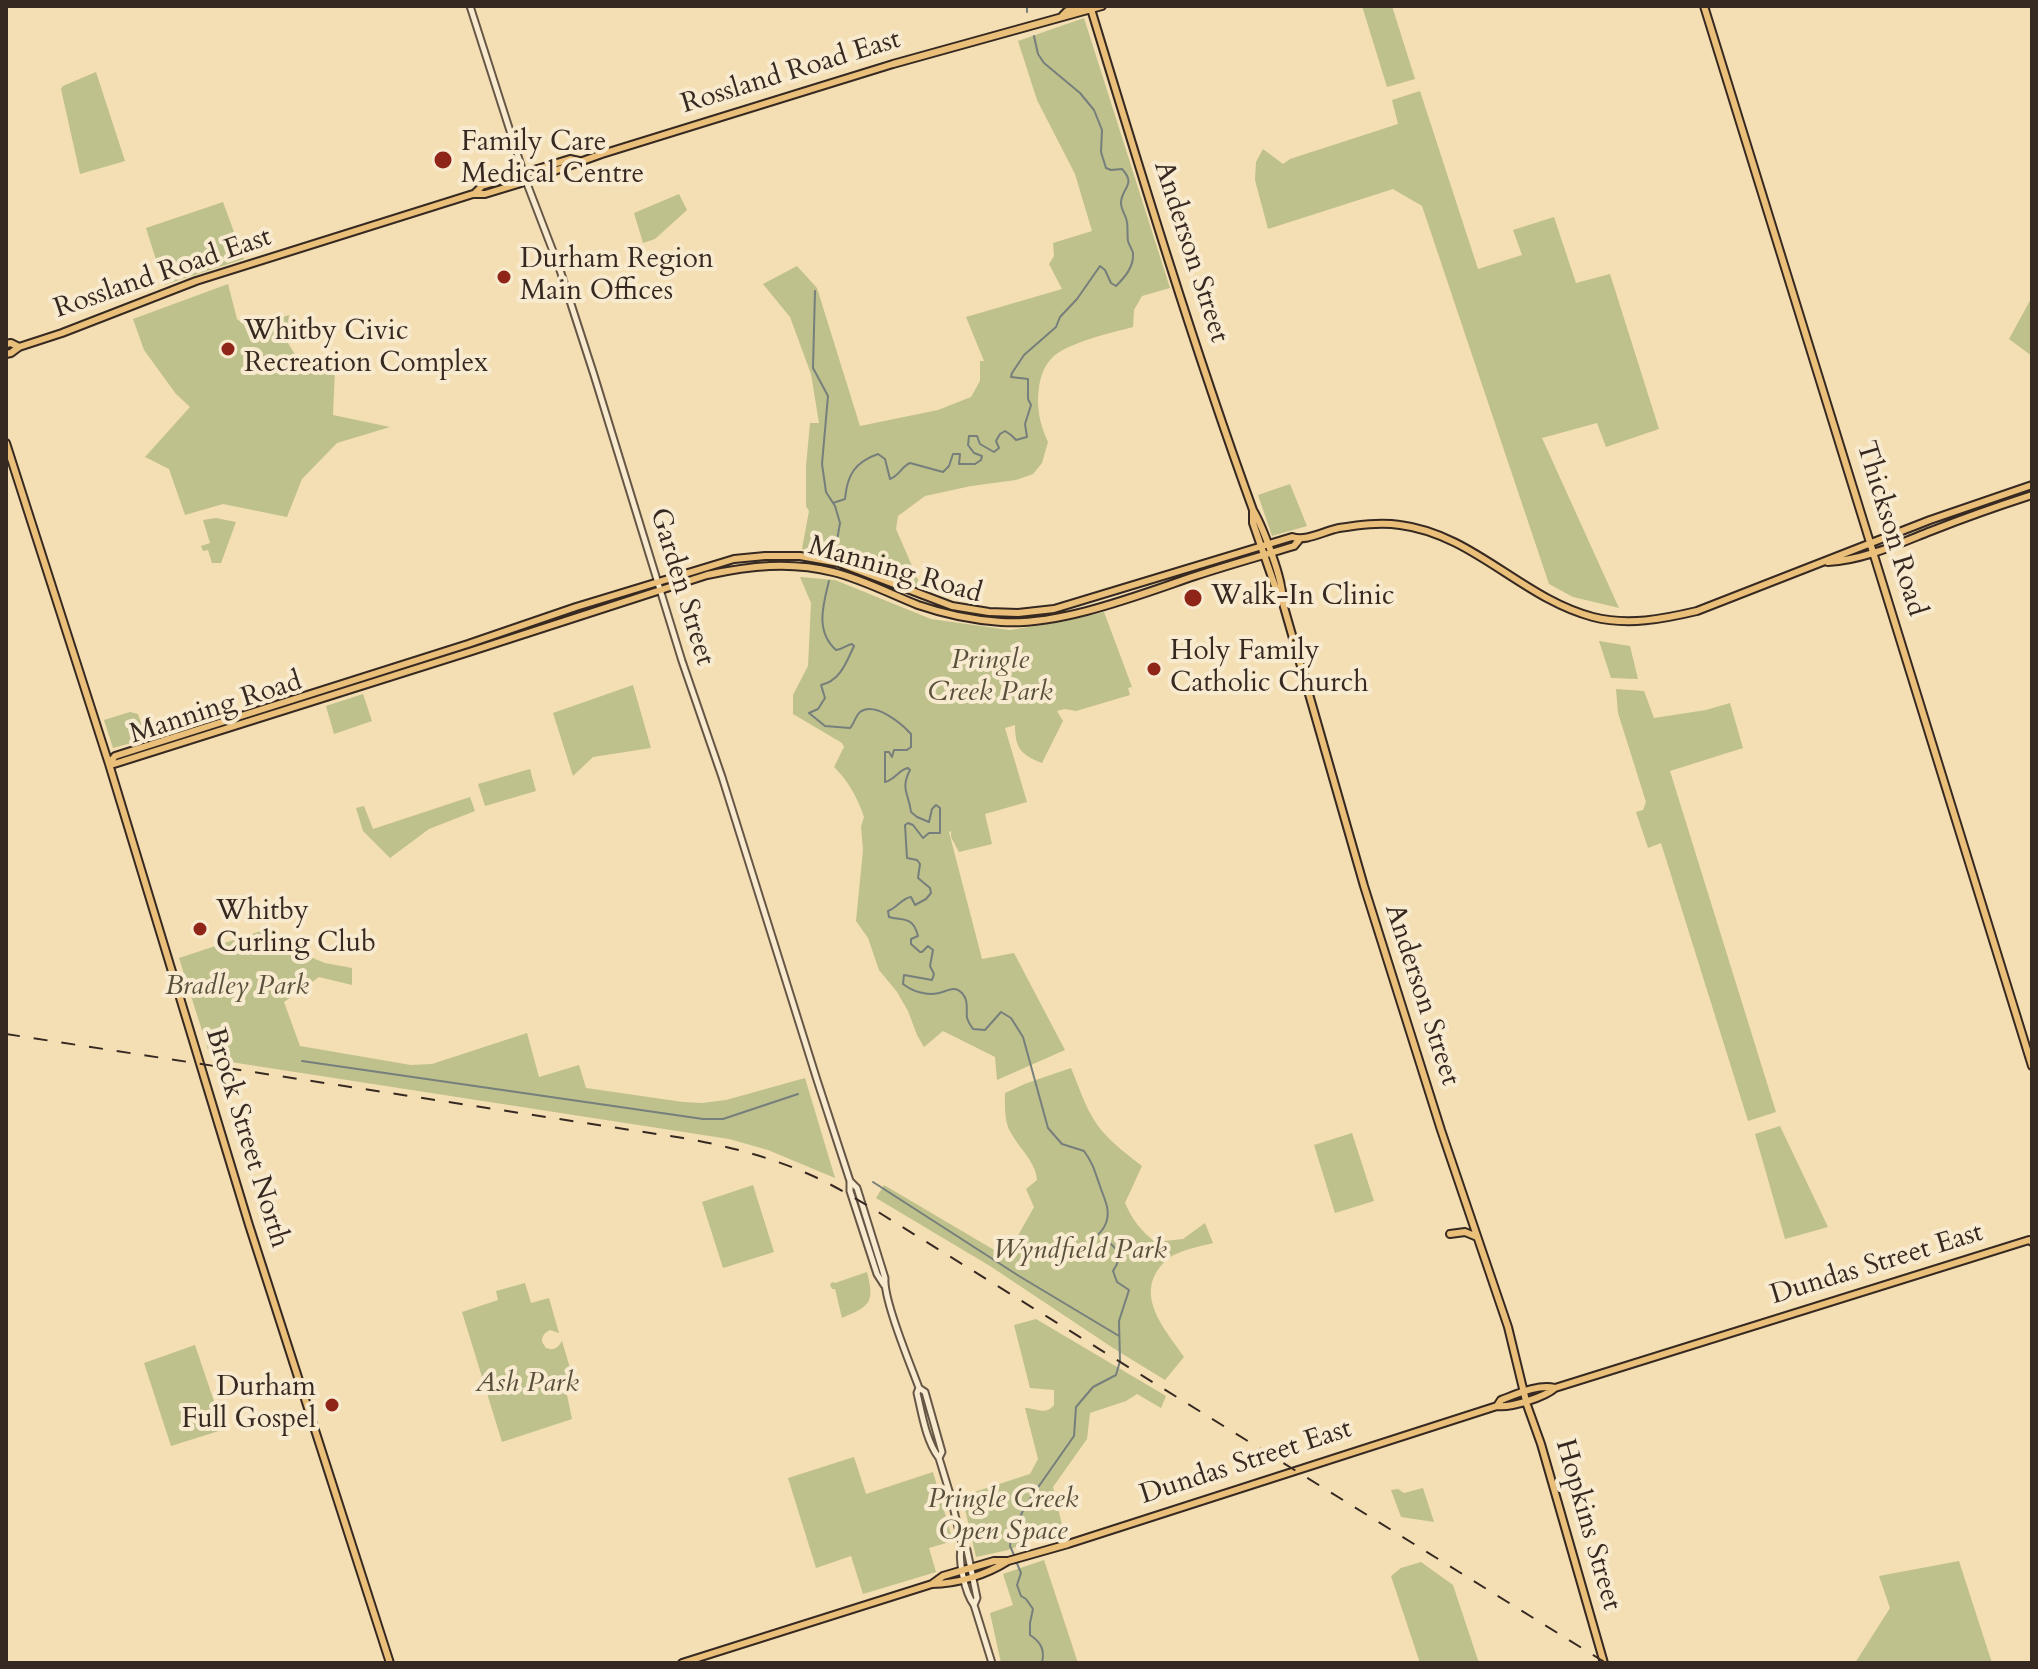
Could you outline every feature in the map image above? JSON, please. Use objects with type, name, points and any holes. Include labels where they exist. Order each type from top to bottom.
[{"type":"main road","name":"Rossland Road East","points":[[6,354],[196,281],[473,194],[485,194],[525,178],[573,166],[579,161],[893,64],[1068,16],[1088,7],[1102,6]]},
{"type":"main road","name":"Thickson Road","points":[[1704,6],[2032,1066]]},
{"type":"main road","name":"Anderson Street","points":[[1088,7],[1224,431],[1253,510],[1253,523],[1282,600],[1364,886],[1441,1130],[1508,1327],[1526,1396]]},
{"type":"main road","points":[[6,344],[19,347]]},
{"type":"main road","name":"Brock Street North","points":[[6,443],[109,764],[249,1225],[390,1663]]},
{"type":"main road","name":"Manning Road","points":[[109,764],[213,734],[707,575],[745,567],[790,565],[845,575],[950,614],[1001,622],[1025,622],[1101,607],[1294,546],[1299,540],[1335,529],[1366,524],[1401,525],[1437,535],[1470,550],[1552,601],[1591,617],[1659,620],[1697,611],[1930,520],[2032,485]]},
{"type":"main road","name":"Manning Road","points":[[1825,562],[1846,561],[1874,553],[2032,495]]},
{"type":"main road","name":"Manning Road","points":[[109,764],[115,756],[734,559],[800,556],[839,563],[952,606],[1018,613],[1054,609],[1292,537],[1299,540]]},
{"type":"main road","points":[[1450,1234],[1465,1232],[1477,1237]]},
{"type":"main road","name":"Dundas Street East","points":[[682,1663],[932,1584],[945,1584],[967,1573],[995,1569],[1009,1561],[1497,1406],[1505,1407],[1526,1396],[1549,1393],[1555,1388],[2031,1239]]},
{"type":"main road","name":"Hopkins Street","points":[[1526,1396],[1604,1663]]},
{"type":"street","name":"Garden Street","points":[[470,6],[525,178],[578,326],[850,1181],[850,1191],[919,1388],[917,1393],[926,1425],[950,1494],[962,1544],[959,1554],[977,1598],[974,1605],[992,1663]]},
{"type":"street","name":"Garden Street","points":[[850,1181],[857,1188],[885,1278],[884,1286]]},
{"type":"street","points":[[871,1255],[880,1262]]},
{"type":"green space","points":[[1362,6],[1392,6],[1415,79],[1387,87]]},
{"type":"green space","points":[[1084,18],[1170,288],[1142,296],[1134,310],[1133,327],[1077,343],[1048,362],[1039,387],[1038,402],[1048,442],[1042,463],[1033,474],[1016,480],[925,496],[898,516],[896,529],[922,589],[840,556],[802,549],[809,511],[806,506],[806,466],[810,423],[819,423],[811,374],[790,317],[763,284],[797,266],[817,288],[860,426],[938,410],[971,397],[980,381],[980,361],[984,361],[966,317],[1062,289],[1049,264],[1054,256],[1053,243],[1092,231],[1075,174],[1037,100],[1018,41]]},
{"type":"green space","points":[[96,72],[125,161],[80,174],[61,89]]},
{"type":"green space","points":[[1420,91],[1478,269],[1522,255],[1513,230],[1554,217],[1576,283],[1610,274],[1659,429],[1606,447],[1597,423],[1542,438],[1619,608],[1573,597],[1549,584],[1422,206],[1393,189],[1268,229],[1255,180],[1256,162],[1263,149],[1283,164],[1290,159],[1398,124],[1392,100]]},
{"type":"green space","points":[[679,194],[687,210],[655,239],[643,243],[634,213]]},
{"type":"green space","points":[[223,202],[244,259],[164,285],[146,228]]},
{"type":"green space","points":[[228,284],[237,319],[249,329],[289,315],[286,340],[301,364],[335,369],[333,415],[390,427],[337,443],[302,479],[287,517],[223,504],[185,515],[169,469],[145,457],[190,407],[176,394],[144,350],[133,319]]},
{"type":"green space","points":[[2032,297],[2032,356],[2009,339]]},
{"type":"green space","points":[[1290,484],[1307,526],[1272,536],[1258,495]]},
{"type":"green space","points":[[216,518],[236,522],[221,563],[212,563],[208,550],[203,551],[201,546],[210,543],[203,520]]},
{"type":"green space","name":"Pringle Creek Park","points":[[800,577],[835,580],[931,619],[1010,630],[1104,612],[1132,687],[1128,688],[1130,695],[1076,711],[1057,711],[1063,721],[1042,763],[1021,750],[1016,740],[1015,725],[1005,728],[1027,802],[985,814],[992,844],[959,852],[949,832],[982,959],[1014,953],[1065,1050],[997,1080],[995,1057],[943,1031],[924,1047],[897,992],[879,970],[868,938],[856,921],[864,817],[852,790],[834,767],[844,747],[793,714],[793,695],[808,666],[811,603]]},
{"type":"green space","points":[[1599,641],[1630,646],[1638,679],[1611,678]]},
{"type":"green space","points":[[633,685],[651,748],[593,757],[573,776],[553,713]]},
{"type":"green space","points":[[1616,689],[1644,691],[1654,718],[1730,703],[1743,748],[1670,771],[1776,1112],[1748,1121],[1661,843],[1648,848],[1636,812],[1643,810],[1646,802],[1618,713]]},
{"type":"green space","points":[[363,694],[372,721],[334,734],[326,706]]},
{"type":"green space","points":[[130,712],[138,714],[146,739],[113,748],[104,720]]},
{"type":"green space","points":[[530,769],[536,791],[485,806],[478,784]]},
{"type":"green space","points":[[470,797],[475,811],[429,829],[390,858],[363,831],[356,808],[364,806],[373,829]]},
{"type":"green space","name":"Bradley Park","points":[[270,928],[310,957],[352,968],[352,985],[319,977],[284,1002],[300,1046],[411,1065],[432,1064],[527,1033],[539,1077],[579,1065],[586,1088],[683,1102],[726,1100],[805,1078],[835,1178],[768,1150],[729,1139],[211,1059],[179,958]]},
{"type":"green space","name":"Wyndfield Park","points":[[1071,1068],[1097,1125],[1142,1166],[1125,1203],[1145,1234],[1155,1242],[1183,1239],[1205,1223],[1213,1243],[1170,1257],[1152,1282],[1151,1294],[1157,1316],[1184,1357],[1165,1380],[990,1266],[876,1198],[884,1185],[1006,1257],[1034,1207],[1026,1189],[1037,1180],[1030,1161],[1009,1129],[1005,1093]]},
{"type":"green space","points":[[1780,1126],[1828,1227],[1785,1239],[1755,1134]]},
{"type":"green space","points":[[1352,1133],[1374,1201],[1335,1213],[1314,1145]]},
{"type":"green space","points":[[753,1185],[774,1252],[723,1268],[702,1202]]},
{"type":"green space","points":[[867,1272],[868,1302],[842,1318],[835,1289],[830,1285]]},
{"type":"green space","name":"Ash Park","points":[[525,1283],[531,1303],[549,1298],[559,1333],[550,1330],[542,1342],[551,1349],[562,1341],[576,1388],[569,1388],[567,1395],[572,1419],[502,1442],[462,1312],[498,1300],[496,1291]]},
{"type":"green space","name":"Pringle Creek Open Space","points":[[1036,1319],[1166,1396],[1161,1408],[1137,1394],[1090,1413],[1087,1439],[1053,1487],[1063,1529],[1008,1550],[976,1557],[962,1496],[1030,1474],[1038,1459],[1025,1408],[1044,1411],[1054,1405],[1054,1390],[1030,1388],[1014,1325]]},
{"type":"green space","points":[[195,1345],[222,1430],[171,1446],[144,1363]]},
{"type":"green space","points":[[854,1457],[866,1494],[933,1472],[953,1541],[929,1548],[936,1572],[863,1594],[851,1556],[816,1568],[788,1478]]},
{"type":"green space","points":[[1423,1488],[1434,1522],[1401,1517],[1391,1490],[1398,1489],[1404,1493]]},
{"type":"green space","points":[[1044,1560],[1078,1663],[1001,1663],[990,1613],[1013,1605],[1003,1574]]},
{"type":"green space","points":[[1959,1561],[1992,1663],[1855,1663],[1890,1608],[1879,1576]]},
{"type":"green space","points":[[1421,1562],[1453,1585],[1479,1663],[1420,1663],[1391,1576],[1401,1568]]},
{"type":"waterway","points":[[1027,6],[1027,12]]},
{"type":"waterway","points":[[833,503],[845,499],[850,476],[858,465],[878,454],[885,459],[890,479],[910,463],[943,472],[953,454],[960,454],[959,464],[975,464],[982,456],[974,453],[968,445],[969,436],[977,436],[980,444],[994,452],[999,448],[996,441],[1005,431],[1016,440],[1027,437],[1025,424],[1031,405],[1028,379],[1011,377],[1012,373],[1024,355],[1056,327],[1060,317],[1100,266],[1116,286],[1130,267],[1133,253],[1121,203],[1128,183],[1126,174],[1122,169],[1106,168],[1101,152],[1102,130],[1094,110],[1080,93],[1044,63],[1038,54],[1034,36]]},
{"type":"waterway","points":[[815,291],[813,368],[828,396],[822,464],[826,492],[835,506],[840,523],[835,552]]},
{"type":"waterway","points":[[829,581],[822,617],[825,635],[836,650],[854,646],[838,675],[821,685],[825,698],[818,709],[809,713],[825,726],[850,728],[859,713],[866,709],[880,711],[895,720],[911,734],[911,747],[894,750],[892,757],[885,752],[885,782],[908,768],[905,787],[911,812],[929,822],[932,809],[936,805],[940,808],[940,833],[929,833],[923,838],[913,825],[905,825],[907,858],[920,864],[918,878],[930,888],[931,893],[915,905],[911,897],[905,899],[888,911],[889,917],[907,920],[913,925],[918,936],[911,939],[911,944],[920,952],[928,946],[933,950],[930,966],[934,974],[932,980],[904,975],[903,984],[924,993],[959,991],[966,999],[967,1018],[973,1029],[985,1030],[1001,1012],[1011,1018],[1023,1037],[1048,1128],[1062,1144],[1084,1151],[1094,1168],[1105,1200],[1107,1218],[1094,1240],[1093,1257],[1098,1259],[1102,1246],[1111,1244],[1119,1252],[1113,1271],[1117,1282],[1129,1290],[1119,1321],[1120,1361],[1116,1375],[1093,1387],[1076,1407],[1074,1436],[1025,1506],[1011,1538],[1014,1555]]},
{"type":"waterway","points":[[302,1061],[703,1119],[723,1119],[798,1094]]},
{"type":"waterway","points":[[873,1182],[1119,1336]]},
{"type":"waterway","points":[[1016,1561],[1021,1573],[1017,1585],[1021,1596],[1033,1609],[1030,1635],[1041,1647],[1042,1663]]},
{"type":"railway","points":[[6,1034],[683,1138],[749,1153],[797,1169],[883,1215],[1606,1663]]},
{"type":"place","name":"Family Care Medical Centre","points":[[443,160]]},
{"type":"place","name":"Durham Region Main Offices","points":[[504,277]]},
{"type":"place","name":"Whitby Civic Recreation Complex","points":[[228,349]]},
{"type":"place","name":"Walk-In Clinic","points":[[1193,598]]},
{"type":"place","name":"Holy Family Catholic Church","points":[[1154,669]]},
{"type":"place","name":"Whitby Curling Club","points":[[200,929]]},
{"type":"place","name":"Durham Full Gospel","points":[[332,1405]]}]
